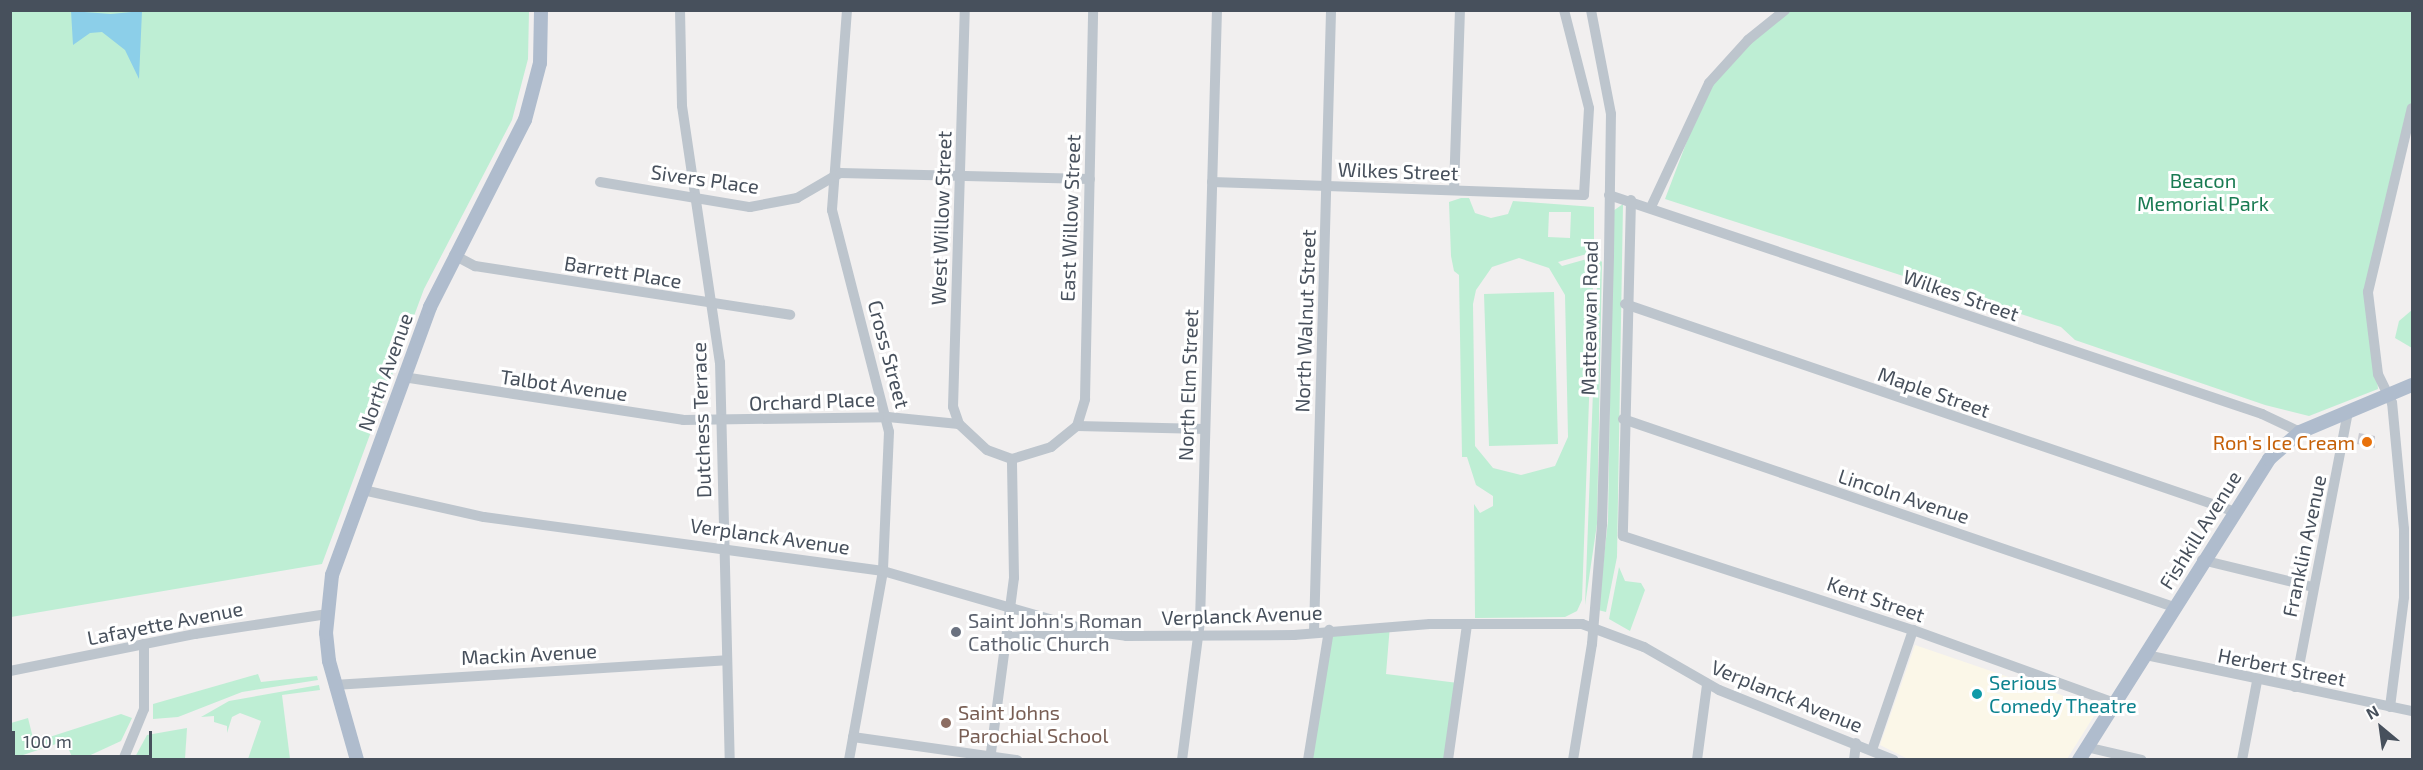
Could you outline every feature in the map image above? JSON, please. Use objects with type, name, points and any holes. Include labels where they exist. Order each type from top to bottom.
[{"type":"main road","name":"North Avenue","points":[[357,759],[334,685],[328,614],[336,560],[403,377],[454,255],[529,109],[542,50],[541,10]]},
{"type":"main road","name":"Fishkill Avenue","points":[[2082,753],[2146,655],[2233,511],[2269,459],[2300,432],[2412,385]]},
{"type":"street","name":"Dutchess Terrace","points":[[680,10],[682,106],[693,198],[720,362],[730,759]]},
{"type":"street","name":"Cross Street","points":[[847,10],[833,174],[838,240],[888,417],[883,571],[849,759]]},
{"type":"street","name":"West Willow Street","points":[[959,424],[953,407],[965,10]]},
{"type":"street","name":"East Willow Street","points":[[1077,426],[1085,399],[1093,10]]},
{"type":"street","name":"North Elm Street","points":[[1182,759],[1198,636],[1217,10]]},
{"type":"street","name":"North Walnut Street","points":[[1314,632],[1331,10]]},
{"type":"street","points":[[1454,190],[1460,10]]},
{"type":"street","name":"Wilkes Street","points":[[1212,182],[1584,195],[1589,108],[1564,10]]},
{"type":"street","name":"Matteawan Road","points":[[1573,759],[1592,628],[1602,524],[1611,114],[1591,10]]},
{"type":"street","points":[[1651,207],[1709,82],[1748,40],[1785,10]]},
{"type":"street","points":[[2390,706],[2404,597],[2404,529],[2388,395],[2377,366],[2368,292],[2412,108]]},
{"type":"street","name":"Sivers Place","points":[[600,182],[693,198],[773,205],[797,198],[833,174]]},
{"type":"street","points":[[833,174],[1090,179]]},
{"type":"street","name":"Wilkes Street","points":[[1609,195],[1631,200],[2262,414],[2300,432]]},
{"type":"street","points":[[1623,419],[1625,304],[1631,200]]},
{"type":"street","name":"Barrett Place","points":[[454,255],[475,266],[790,315]]},
{"type":"street","name":"Maple Street","points":[[1625,304],[2233,511]]},
{"type":"street","name":"Talbot Avenue","points":[[403,377],[596,408],[721,422]]},
{"type":"street","name":"Franklin Avenue","points":[[2295,687],[2348,411]]},
{"type":"street","name":"Orchard Place","points":[[721,422],[888,417],[959,424]]},
{"type":"street","name":"Kent Street","points":[[1623,419],[1623,536],[1913,630],[2115,703]]},
{"type":"street","name":"Lincoln Avenue","points":[[1623,419],[2174,607]]},
{"type":"street","points":[[959,424],[987,450],[1012,459],[1051,447],[1077,426],[1205,429]]},
{"type":"street","points":[[990,758],[1010,606],[1016,512],[1012,459]]},
{"type":"street","name":"Verplanck Avenue","points":[[363,490],[484,516],[723,547],[883,571],[1100,632],[1198,636],[1467,625],[1592,628],[1644,646],[1707,685],[1894,759]]},
{"type":"street","points":[[2202,560],[2313,587]]},
{"type":"street","name":"Lafayette Avenue","points":[[10,671],[144,644],[328,614]]},
{"type":"street","points":[[1448,759],[1467,625]]},
{"type":"street","points":[[1308,759],[1329,630]]},
{"type":"street","points":[[1872,750],[1913,630]]},
{"type":"street","points":[[1007,637],[1034,639],[1100,632]]},
{"type":"street","points":[[123,759],[144,709],[144,644]]},
{"type":"street","name":"Herbert Street","points":[[2146,655],[2257,681],[2412,711]]},
{"type":"street","name":"Mackin Avenue","points":[[334,685],[726,660]]},
{"type":"street","points":[[2242,759],[2257,681]]},
{"type":"street","points":[[1697,759],[1707,685]]},
{"type":"street","points":[[853,737],[990,758],[1017,759]]},
{"type":"street","points":[[1854,759],[1856,743]]},
{"type":"street","points":[[2082,753],[2142,759]]},
{"type":"shaded area","points":[[1915,645],[2099,708],[2067,759],[1908,759],[1880,745]]},
{"type":"green space","points":[[10,11],[529,11],[528,59],[512,120],[424,289],[322,564],[11,617]]},
{"type":"green space","name":"Beacon Memorial Park","points":[[1785,11],[2412,11],[2412,108],[2368,292],[2378,389],[2309,416],[2265,405],[2075,340],[2061,327],[1665,199],[1709,83]]},
{"type":"green space","points":[[1469,198],[1475,213],[1491,218],[1508,214],[1513,201],[1594,207],[1594,252],[1558,262],[1562,266],[1594,257],[1582,600],[1577,611],[1565,617],[1475,618],[1474,504],[1480,513],[1493,506],[1493,496],[1476,485],[1467,457],[1462,457],[1459,275],[1454,271],[1451,256],[1449,202]],"holes":[[[1549,212],[1571,212],[1570,238],[1548,237]],[[1519,258],[1549,268],[1565,295],[1568,437],[1555,466],[1521,475],[1493,468],[1475,446],[1473,304],[1476,290],[1492,267]]]},
{"type":"green space","points":[[1623,204],[1617,557],[1606,612],[1598,610],[1608,521],[1613,211]]},
{"type":"green space","points":[[1598,258],[1602,262],[1597,524],[1585,605]]},
{"type":"green space","points":[[1554,292],[1558,444],[1489,446],[1484,294]]},
{"type":"green space","points":[[2412,310],[2412,348],[2395,338],[2399,321]]},
{"type":"green space","points":[[1619,567],[1625,581],[1641,583],[1645,590],[1630,631],[1609,619]]},
{"type":"green space","points":[[1390,625],[1386,674],[1458,683],[1448,759],[1309,760],[1329,630]]},
{"type":"green space","points":[[258,674],[261,682],[317,676],[318,680],[242,692],[178,717],[153,719],[153,704]]},
{"type":"green space","points":[[319,685],[320,690],[282,695],[290,759],[248,759],[261,721],[240,713],[232,717],[227,733],[227,726],[214,722],[214,716],[201,717],[229,701]]},
{"type":"green space","points":[[121,714],[132,718],[121,741],[82,759],[73,759],[65,741],[11,759],[11,723],[28,718],[34,742]]},
{"type":"green space","points":[[187,728],[185,759],[134,759],[147,735]]},
{"type":"water","points":[[71,11],[111,14],[142,11],[139,79],[125,50],[102,32],[90,33],[73,45]]},
{"type":"building","name":"Ron's Ice Cream","points":[[2359,433],[2375,436],[2375,448],[2357,444]]},
{"type":"place","name":"Ron's Ice Cream","points":[[2367,442]]},
{"type":"place","name":"Saint John's Roman Catholic Church","points":[[956,632]]},
{"type":"place","name":"Serious Comedy Theatre","points":[[1977,694]]},
{"type":"place","name":"Saint Johns Parochial School","points":[[946,723]]}]
